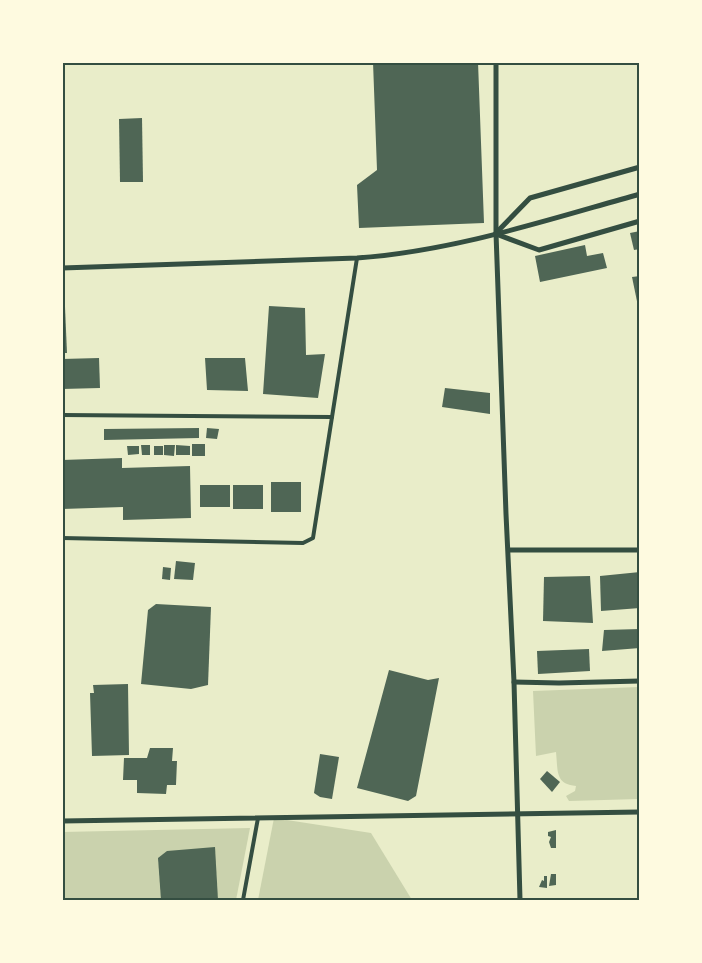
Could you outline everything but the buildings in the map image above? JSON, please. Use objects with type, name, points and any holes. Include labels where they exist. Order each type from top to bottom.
[{"type":"street","points":[[496,62],[496,233],[514,682],[520,900]]},
{"type":"street","points":[[496,233],[530,198],[640,167]]},
{"type":"street","points":[[62,268],[396,256],[450,246],[640,194]]},
{"type":"street","points":[[496,233],[539,250],[640,221]]},
{"type":"street","points":[[509,550],[640,550]]},
{"type":"street","points":[[514,682],[640,681]]},
{"type":"street","points":[[62,821],[640,812]]},
{"type":"lane","points":[[62,538],[303,543],[313,538],[357,258]]},
{"type":"lane","points":[[62,415],[332,417]]},
{"type":"lane","points":[[243,900],[258,818]]},
{"type":"green space","points":[[639,687],[639,799],[569,801],[566,796],[575,791],[576,786],[564,783],[561,779],[556,752],[536,756],[533,691]]},
{"type":"green space","points":[[274,818],[371,833],[412,900],[258,900]]},
{"type":"green space","points":[[250,828],[236,900],[63,900],[62,832]]}]
